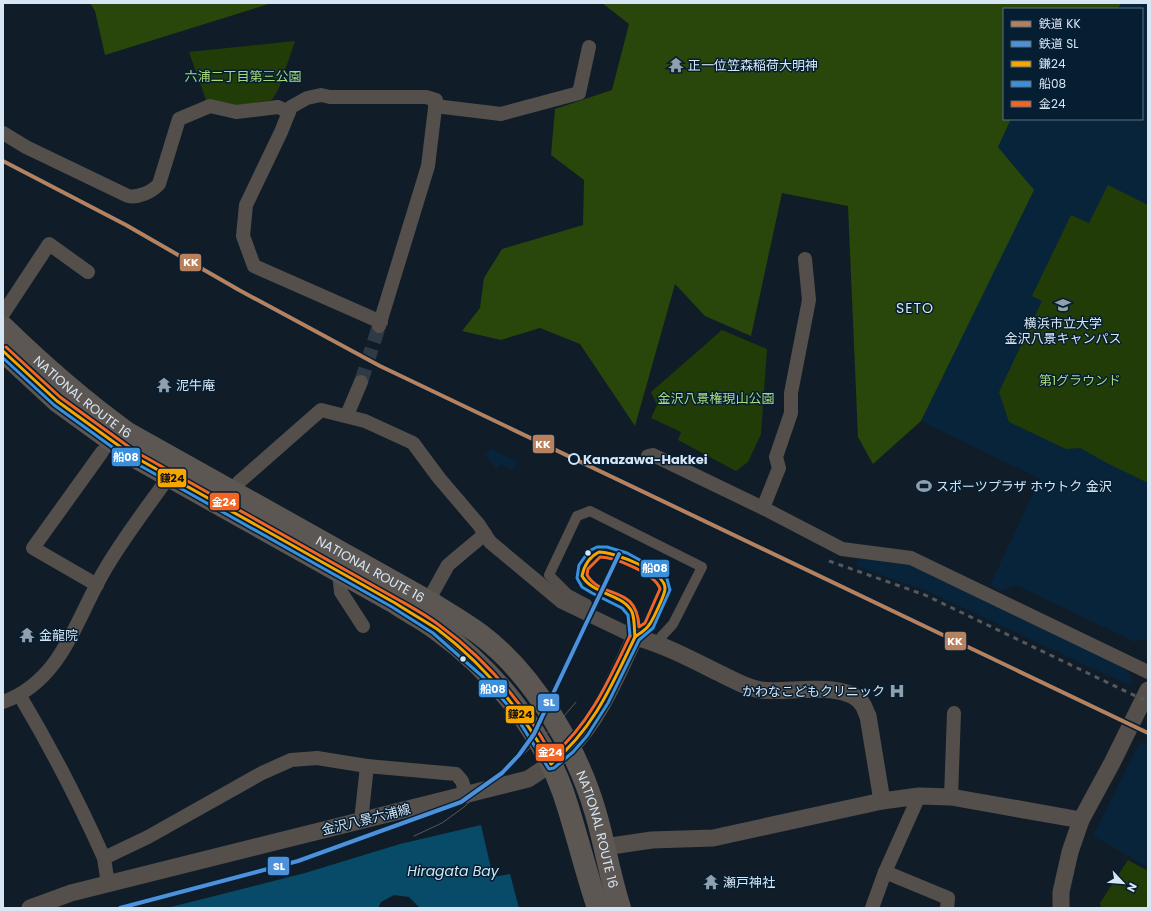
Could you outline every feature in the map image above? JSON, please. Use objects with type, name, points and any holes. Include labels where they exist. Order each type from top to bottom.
[{"type":"highway","name":"NATIONAL ROUTE 16","points":[[3,327],[45,367],[91,406],[126,432],[339,572],[435,628],[466,652],[517,707],[528,722],[551,764],[562,791],[598,908]]},
{"type":"highway","name":"NATIONAL ROUTE 16","points":[[3,351],[57,401],[133,456],[228,500],[428,601],[461,621],[501,652],[524,677],[570,748],[593,806],[620,908]]},
{"type":"street","points":[[435,106],[501,114],[579,93],[589,47]]},
{"type":"street","points":[[321,95],[330,97],[426,97],[436,100],[428,166],[380,324],[254,266],[243,236],[246,205],[289,112],[291,107],[307,98],[321,95]]},
{"type":"street","points":[[3,133],[26,147],[128,196],[134,197],[154,189],[158,184],[179,119],[210,106],[236,112],[278,107],[289,112]]},
{"type":"street","points":[[3,314],[49,244],[88,272]]},
{"type":"street","points":[[763,508],[779,468],[776,457],[791,413],[791,393],[809,300],[804,259]]},
{"type":"street","points":[[347,415],[361,382]]},
{"type":"street","points":[[228,500],[239,482],[321,410],[347,415],[365,421],[413,443],[490,542],[562,602],[635,637],[658,643],[745,686],[761,690],[830,690],[847,693],[856,698],[863,705],[868,716],[882,801]]},
{"type":"street","points":[[97,585],[33,548],[102,452]]},
{"type":"street","points":[[648,456],[653,456],[763,508],[842,549],[911,558],[1148,672]]},
{"type":"street","points":[[3,702],[20,696],[50,670],[68,643],[97,585],[127,535],[163,485]]},
{"type":"street","points":[[587,604],[568,594],[549,575],[577,516],[590,511],[702,567],[673,624],[658,643]]},
{"type":"street","points":[[428,601],[448,565],[485,534]]},
{"type":"street","points":[[339,572],[341,592],[363,626]]},
{"type":"street","name":"金沢八景六浦線","points":[[30,908],[71,893],[528,778],[551,764],[570,748],[583,733],[604,701],[635,637]]},
{"type":"street","points":[[1061,908],[1061,892],[1070,852],[1081,820],[1112,763],[1148,690]]},
{"type":"street","points":[[20,696],[47,741],[82,807],[104,858],[108,884]]},
{"type":"street","points":[[951,797],[954,713]]},
{"type":"street","points":[[104,858],[148,837],[262,773],[291,760],[317,758],[367,766],[456,774],[462,781],[466,794]]},
{"type":"street","points":[[361,820],[367,766]]},
{"type":"street","points":[[872,908],[885,872],[919,796]]},
{"type":"street","points":[[604,847],[652,840],[713,838],[882,801],[919,796],[951,797],[1081,820]]},
{"type":"street","points":[[885,872],[948,898],[947,908]]},
{"type":"shaded area","name":"横浜市立大学 金沢八景キャンパス","points":[[1121,3],[1148,3],[1148,641],[1144,639],[1135,642],[1016,585],[1002,591],[990,585],[1040,479],[921,421],[1033,190],[998,147],[1011,120],[1143,120],[1143,8],[1118,8]]},
{"type":"shaded area","points":[[492,449],[517,462],[513,470],[501,464],[496,468],[485,455]]},
{"type":"shaded area","points":[[858,557],[908,562],[1112,661],[1129,672],[1133,687],[925,590],[856,566]]},
{"type":"shaded area","points":[[1140,742],[1148,746],[1148,867],[1093,836]]},
{"type":"green space","points":[[90,3],[272,3],[105,55],[95,11]]},
{"type":"green space","points":[[602,3],[1121,3],[1118,8],[1003,8],[1003,120],[1011,120],[998,147],[1034,190],[921,421],[873,464],[858,437],[848,206],[782,193],[751,336],[705,316],[675,284],[635,426],[580,344],[540,328],[501,340],[462,331],[480,308],[484,278],[502,249],[583,225],[584,180],[551,155],[555,109],[612,90],[629,24]]},
{"type":"green space","name":"六浦二丁目第三公園","points":[[295,41],[279,88],[272,100],[236,106],[206,100],[189,52]]},
{"type":"green space","name":"第1グラウンド","points":[[1108,185],[1148,205],[1148,483],[1080,448],[1066,449],[1009,422],[999,392],[1042,301],[1032,296],[1071,215],[1089,223]]},
{"type":"green space","name":"金沢八景権現山公園","points":[[722,330],[767,349],[761,434],[748,462],[736,471],[678,440],[681,432],[651,418],[657,405],[651,392]]},
{"type":"green space","points":[[1128,860],[1148,871],[1148,908],[1101,908],[1100,903]]},
{"type":"water","name":"Hiragata Bay","points":[[481,825],[493,877],[510,874],[519,908],[420,908],[409,897],[394,895],[381,902],[378,908],[167,908],[305,873],[400,844]]},
{"type":"tunnel","points":[[361,382],[379,326]]},
{"type":"tram line","points":[[509,767],[558,723],[576,702]]},
{"type":"tram line","points":[[414,836],[442,823],[464,807],[496,778]]},
{"type":"railway","points":[[829,561],[925,595],[1148,702]]},
{"type":"rail line","name":"KK","points":[[3,161],[126,225],[239,290],[380,366],[1148,733]]},
{"type":"rail line","name":"SL","points":[[120,908],[298,861],[461,802],[502,773],[519,755],[534,734],[619,554]]},
{"type":"transit line","name":"金24","points":[[6,347],[60,397],[136,452],[424,614],[439,625],[473,653],[503,684],[530,719],[552,756],[588,716],[606,685],[630,636]]},
{"type":"transit line","name":"鎌24","points":[[3,351],[57,401],[133,456],[395,603],[437,629],[471,658],[501,690],[528,726],[551,764],[579,736],[600,706],[635,637]]},
{"type":"transit line","name":"船08","points":[[3,358],[54,405],[130,460],[392,607],[433,633],[483,677],[512,710],[549,769],[554,768],[573,752],[587,736],[608,703],[639,640],[653,628],[670,590],[667,579],[660,571],[627,553],[607,547],[597,547],[589,551],[579,565],[577,578],[582,587],[622,608],[628,615],[630,636]]},
{"type":"transit line","name":"鎌24","points":[[599,552],[615,555],[638,564],[648,569],[663,582],[665,589],[653,618],[646,629],[635,637],[633,615],[628,606],[622,601],[593,587],[582,576],[584,569],[592,556],[599,552]]},
{"type":"transit line","name":"金24","points":[[600,557],[615,560],[634,567],[657,583],[660,589],[645,623],[639,627],[637,613],[632,604],[626,598],[601,588],[593,583],[587,575],[588,569],[600,557]]},
{"type":"place","name":"正一位笠森稲荷大明神","points":[[676,65]]},
{"type":"place","name":"横浜市立大学 金沢八景キャンパス","points":[[1063,305]]},
{"type":"place","name":"泥牛庵","points":[[164,385]]},
{"type":"place","name":"Kanazawa-Hakkei","points":[[574,459]]},
{"type":"place","name":"スポーツプラザ ホウトク 金沢","points":[[924,486]]},
{"type":"place","name":"金龍院","points":[[27,635]]},
{"type":"place","name":"かわなこどもクリニック","points":[[897,691]]},
{"type":"place","name":"瀬戸神社","points":[[711,882]]},
{"type":"district","name":"SETO","points":[[915,308]]}]
